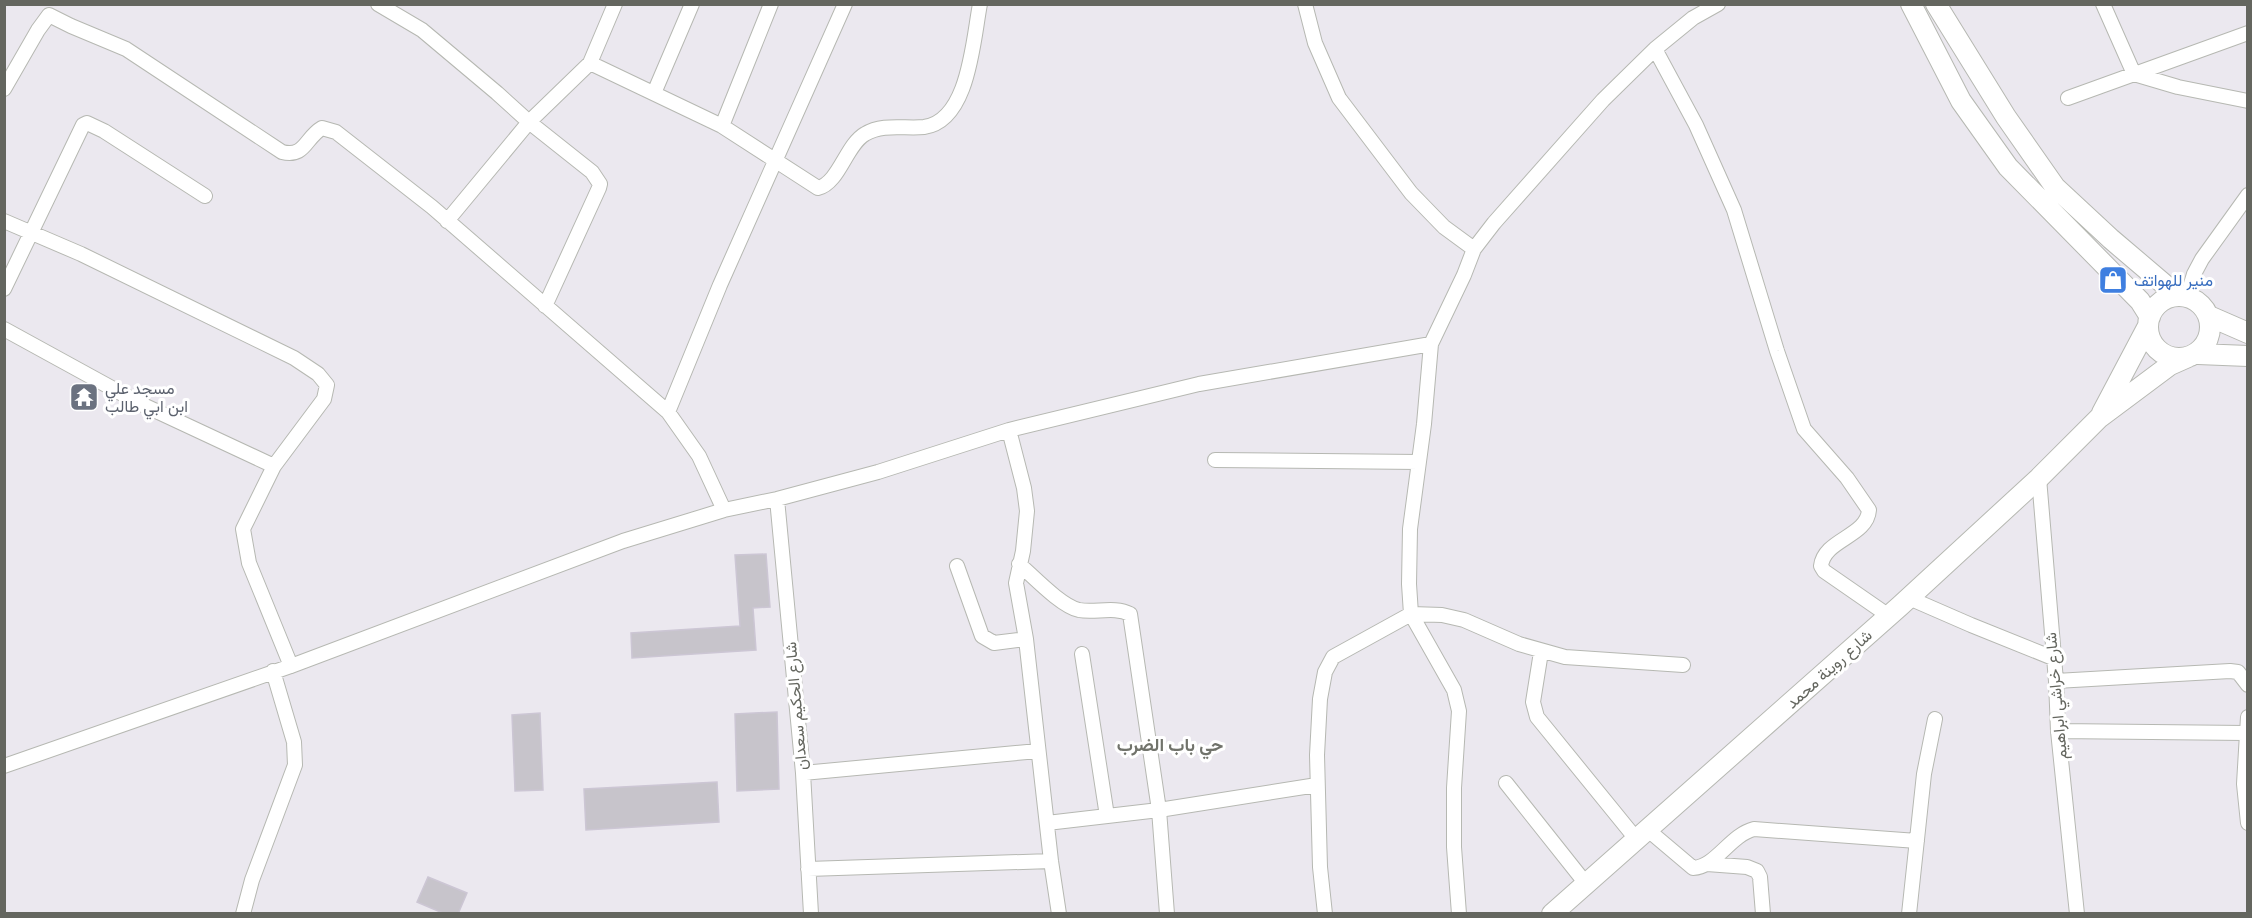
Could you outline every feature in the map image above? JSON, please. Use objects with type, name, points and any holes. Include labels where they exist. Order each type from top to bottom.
[{"type":"main road","points":[[1911,4],[1961,101],[2008,167],[2140,301],[2149,322],[2149,336],[2160,352],[2169,357],[2247,356]]},
{"type":"main road","points":[[1936,4],[2006,117],[2055,187],[2111,239],[2182,296],[2203,307],[2209,316],[2211,326],[2209,337],[2193,356],[2170,365],[2099,418]]},
{"type":"main road","points":[[2099,418],[2161,302],[2182,296]]},
{"type":"main road","points":[[2209,316],[2247,333]]},
{"type":"main road","name":"شارع روينة محمد","points":[[1552,914],[1909,598],[2039,478],[2099,418]]},
{"type":"street","points":[[378,4],[423,30],[529,122],[592,172],[600,184],[545,306]]},
{"type":"street","points":[[447,221],[529,122],[590,63],[615,4]]},
{"type":"street","points":[[654,93],[692,4]]},
{"type":"street","points":[[722,126],[771,4]]},
{"type":"street","points":[[668,412],[720,285],[845,4]]},
{"type":"street","points":[[590,63],[722,126],[814,188],[822,188],[829,183],[852,147],[864,134],[876,129],[927,126],[937,124],[945,118],[961,91],[968,71],[980,4]]},
{"type":"street","points":[[1305,4],[1315,43],[1339,98],[1411,194],[1444,227],[1474,249]]},
{"type":"street","points":[[1459,914],[1454,847],[1454,788],[1459,711],[1454,690],[1411,614],[1409,584],[1410,529],[1431,344],[1474,249],[1494,223],[1603,100],[1655,49],[1693,18],[1718,4]]},
{"type":"street","points":[[2103,4],[2134,74],[2178,87],[2247,101]]},
{"type":"street","points":[[4,89],[52,10],[71,27],[126,49],[282,152],[292,154],[301,150],[322,128],[336,132],[447,221],[668,412],[699,456],[723,510]]},
{"type":"street","points":[[2068,98],[2247,33]]},
{"type":"street","points":[[1655,49],[1696,125],[1734,210],[1777,351],[1804,429],[1847,478],[1869,510],[1865,523],[1825,553],[1821,566],[1824,571],[1889,615]]},
{"type":"street","points":[[4,289],[83,125],[87,123],[104,131],[205,196]]},
{"type":"street","points":[[2182,296],[2198,266],[2247,195]]},
{"type":"street","points":[[4,221],[81,254],[294,358],[318,374],[327,385],[324,399],[274,466],[243,530],[249,563],[291,666]]},
{"type":"street","points":[[4,329],[139,403],[274,466]]},
{"type":"street","points":[[4,766],[273,670],[291,666],[623,541],[723,510],[777,499],[878,472],[1009,430],[1199,384],[1431,344]]},
{"type":"street","points":[[1009,430],[1024,488],[1027,511],[1025,538],[1016,583],[1026,639],[1059,914]]},
{"type":"street","points":[[1215,460],[1419,462]]},
{"type":"street","name":"شارع خراشي ابراهيم","points":[[2039,478],[2058,731],[2078,914]]},
{"type":"street","name":"شارع الحكيم سعدان","points":[[777,499],[803,773],[811,914]]},
{"type":"street","points":[[1019,564],[1074,609],[1124,611],[1130,614],[1159,810],[1167,914]]},
{"type":"street","points":[[957,566],[982,636],[994,643],[1026,639]]},
{"type":"street","points":[[1909,598],[2053,657]]},
{"type":"street","points":[[1325,914],[1320,867],[1317,785],[1320,699],[1325,672],[1333,657],[1411,614],[1442,615],[1464,620],[1541,652],[1588,660],[1683,665]]},
{"type":"street","points":[[1541,652],[1533,702],[1537,717],[1643,835],[1689,867],[1700,868],[1707,864],[1738,835],[1754,829],[1917,841]]},
{"type":"street","points":[[1082,654],[1107,816]]},
{"type":"street","points":[[243,914],[252,880],[295,765],[294,742],[273,670]]},
{"type":"street","points":[[2056,681],[2230,671],[2238,672],[2247,685]]},
{"type":"street","points":[[2247,717],[2245,733],[2247,823]]},
{"type":"street","points":[[1908,914],[1924,774],[1935,719]]},
{"type":"street","points":[[2058,731],[2245,733]]},
{"type":"street","points":[[803,773],[1038,751]]},
{"type":"street","points":[[1506,783],[1587,885]]},
{"type":"street","points":[[1047,823],[1159,810],[1317,785]]},
{"type":"street","points":[[808,869],[1051,861]]},
{"type":"street","points":[[1707,864],[1747,867],[1757,871],[1760,877],[1763,914]]},
{"type":"building","points":[[766,554],[770,607],[753,608],[756,650],[632,658],[631,633],[740,626],[735,555]]},
{"type":"building","points":[[777,712],[779,789],[737,791],[735,714]]},
{"type":"building","points":[[540,713],[543,790],[515,791],[512,715]]},
{"type":"building","points":[[717,782],[719,822],[586,830],[584,789]]},
{"type":"building","points":[[428,877],[467,893],[458,914],[445,914],[417,902]]},
{"type":"place","name":"منير للهواتف","points":[[2113,280]]},
{"type":"place","name":"مسجد علي ابن ابي طالب","points":[[84,397]]},
{"type":"district","name":"حي باب الضرب","points":[[1170,745]]}]
